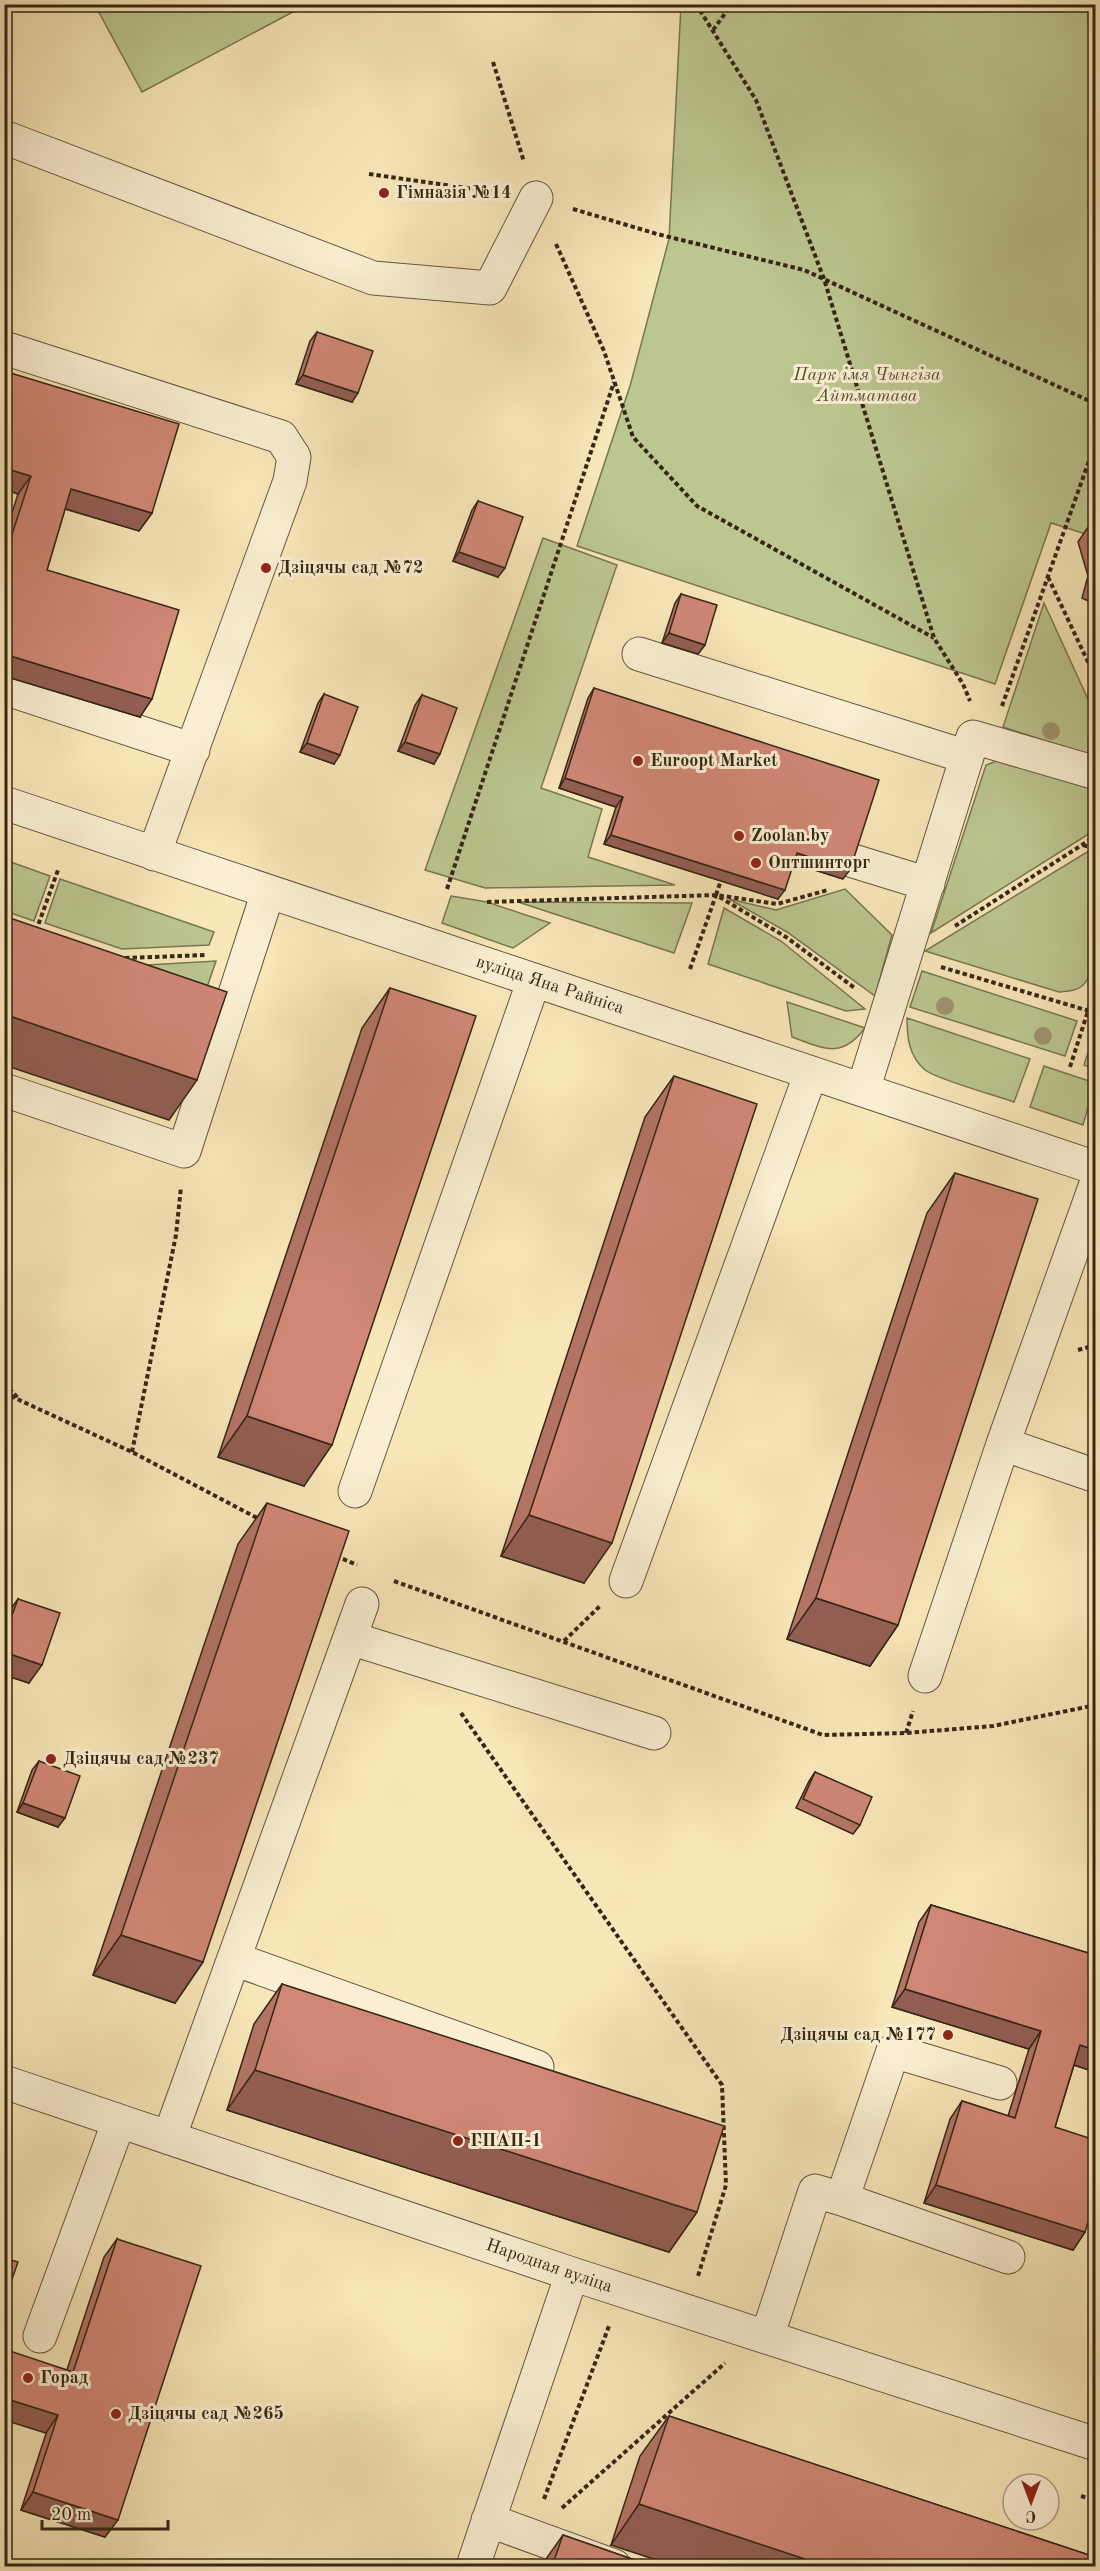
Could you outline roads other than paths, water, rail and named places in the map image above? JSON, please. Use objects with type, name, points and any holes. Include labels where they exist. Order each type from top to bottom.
[{"type":"street","points":[[4,137],[373,278],[490,288],[536,198]]},
{"type":"street","points":[[4,348],[281,437],[294,457],[290,481],[154,854]]},
{"type":"street","points":[[639,654],[970,747],[1095,772]]},
{"type":"street","points":[[4,688],[193,750]]},
{"type":"street","points":[[863,1090],[970,747]]},
{"type":"street","name":"вуліца Яна Райніса","points":[[4,803],[1095,1168]]},
{"type":"street","points":[[850,860],[928,884]]},
{"type":"street","points":[[4,1090],[184,1151],[267,892]]},
{"type":"street","points":[[355,1491],[534,980]]},
{"type":"street","points":[[626,1581],[811,1072]]},
{"type":"street","points":[[925,1676],[1003,1444],[1095,1184]]},
{"type":"street","points":[[1003,1444],[1095,1476]]},
{"type":"street","points":[[169,2138],[362,1604]]},
{"type":"street","points":[[350,1638],[654,1733]]},
{"type":"street","points":[[234,1959],[561,2076]]},
{"type":"street","points":[[842,2199],[893,2051],[1000,2083]]},
{"type":"street","name":"Народная вуліца","points":[[4,2082],[572,2274],[1095,2444]]},
{"type":"street","points":[[40,2336],[119,2121]]},
{"type":"street","points":[[762,2335],[816,2191],[1008,2257]]},
{"type":"street","points":[[473,2566],[572,2274]]},
{"type":"street","points":[[488,2520],[614,2566]]},
{"type":"place","name":"Гімназія №14","points":[[384,193]]},
{"type":"place","name":"Дзіцячы сад №72","points":[[266,568]]},
{"type":"place","name":"Euroopt Market","points":[[638,761]]},
{"type":"place","name":"Zoolan.by","points":[[739,836]]},
{"type":"place","name":"Оптшинторг","points":[[756,863]]},
{"type":"place","name":"Дзіцячы сад №237","points":[[51,1759]]},
{"type":"place","name":"Дзіцячы сад №177","points":[[948,2035]]},
{"type":"place","name":"ГПАП-1","points":[[458,2141]]},
{"type":"place","name":"Горад","points":[[28,2378]]},
{"type":"place","name":"Дзіцячы сад №265","points":[[116,2414]]},
{"type":"park label","name":"Парк імя Чынгіза Айтматава","points":[[867,385]]}]
